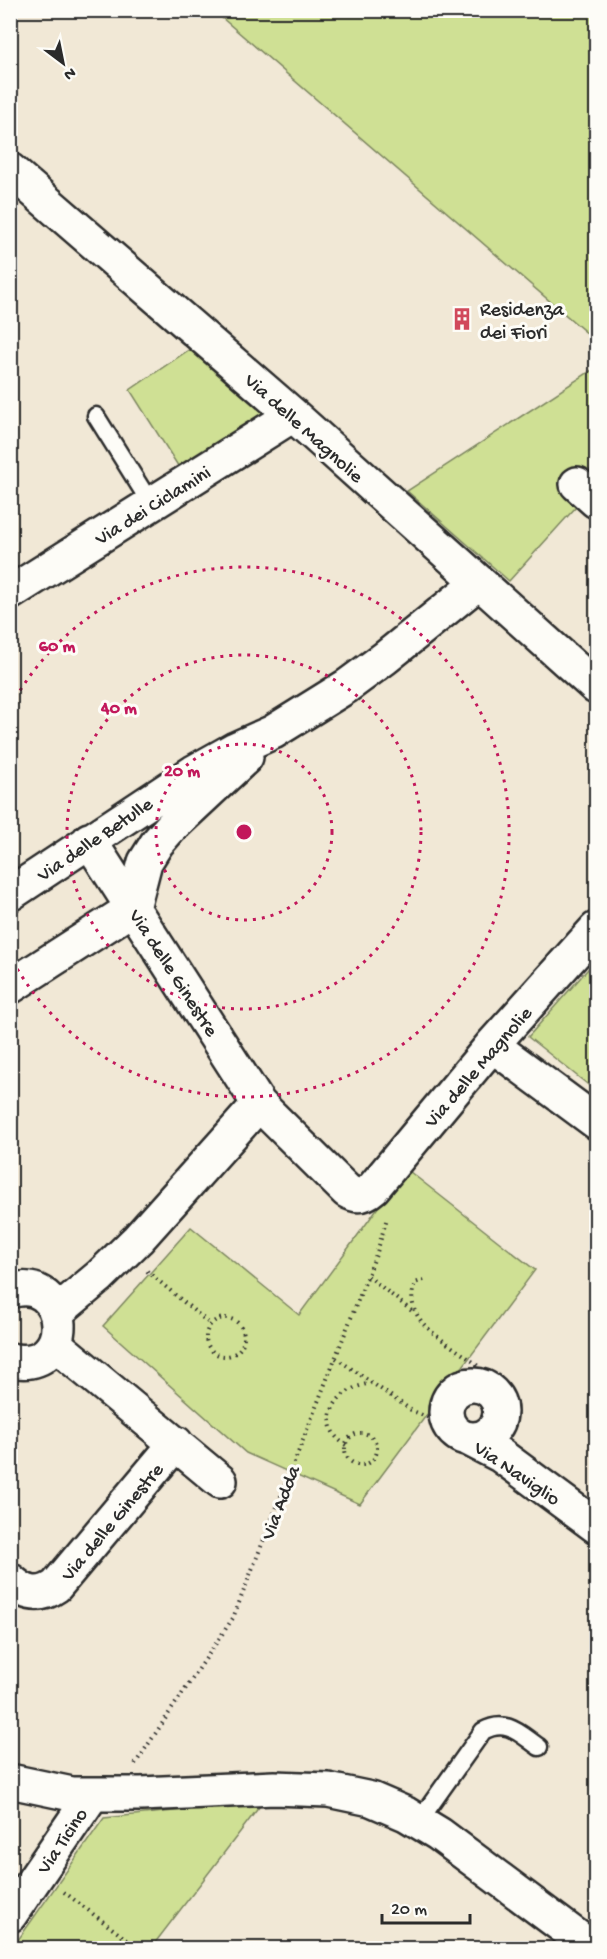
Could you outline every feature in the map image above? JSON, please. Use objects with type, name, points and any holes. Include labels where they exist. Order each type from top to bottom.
[{"type":"street","name":"Via delle Magnolie","points":[[10,170],[293,415],[478,583],[597,687]]},
{"type":"street","name":"Via dei Ciclamini","points":[[10,593],[293,415]]},
{"type":"street","name":"Via delle Betulle","points":[[10,894],[214,760],[273,732],[366,672],[478,583]]},
{"type":"street","name":"Via delle Betulle","points":[[134,908],[145,862],[157,843],[171,827],[273,732]]},
{"type":"street","name":"Via delle Ginestre","points":[[89,840],[259,1104],[347,1191],[361,1194]]},
{"type":"street","points":[[10,987],[134,908]]},
{"type":"street","name":"Via delle Magnolie","points":[[361,1194],[597,929]]},
{"type":"street","points":[[492,1045],[597,1122]]},
{"type":"street","points":[[10,1360],[24,1362],[36,1360],[47,1353],[56,1328],[259,1104]]},
{"type":"street","name":"Via delle Ginestre","points":[[10,1291],[30,1289],[42,1294],[51,1302],[56,1328],[176,1443],[220,1481]]},
{"type":"street","name":"Via Naviglio","points":[[460,1433],[478,1439],[493,1430],[498,1423],[499,1405],[490,1390]]},
{"type":"street","name":"Via Naviglio","points":[[460,1433],[500,1455],[597,1526]]},
{"type":"street","name":"Via delle Ginestre","points":[[10,1580],[21,1589],[33,1594],[49,1591],[56,1586],[176,1443]]},
{"type":"street","points":[[10,1781],[50,1791],[103,1795],[265,1789],[328,1790],[356,1795],[388,1805],[419,1821],[592,1948]]},
{"type":"street","name":"Via Ticino","points":[[10,1915],[39,1874],[103,1795]]},
{"type":"lane","points":[[96,416],[151,504]]},
{"type":"lane","points":[[419,1821],[483,1731],[499,1725],[507,1726],[539,1748]]},
{"type":"path","name":"Via Adda","points":[[103,1795],[233,1618],[377,1252],[388,1215],[361,1194]]},
{"type":"path","points":[[125,1252],[211,1325]]},
{"type":"path","points":[[368,1276],[414,1313],[428,1328],[483,1370],[490,1390]]},
{"type":"path","points":[[414,1313],[411,1301],[412,1291],[415,1283],[424,1280]]},
{"type":"path","points":[[222,1318],[235,1320],[243,1330],[244,1343],[231,1356],[213,1352],[206,1336],[211,1325],[222,1318]]},
{"type":"path","points":[[336,1358],[411,1410],[460,1433]]},
{"type":"path","points":[[346,1445],[339,1441],[329,1424],[330,1413],[345,1394],[355,1387],[371,1382]]},
{"type":"path","points":[[363,1433],[373,1437],[377,1453],[368,1464],[358,1464],[346,1455],[346,1445],[352,1436],[363,1433]]},
{"type":"path","points":[[39,1874],[138,1948]]},
{"type":"green space","points":[[214,11],[596,11],[596,341]]},
{"type":"green space","points":[[193,347],[269,413],[180,469],[130,390]]},
{"type":"green space","points":[[595,368],[596,485],[509,581],[407,491]]},
{"type":"green space","points":[[596,960],[596,1091],[528,1037]]},
{"type":"green space","points":[[405,1168],[535,1270],[360,1504],[246,1453],[103,1326],[191,1227],[299,1315]]},
{"type":"green space","points":[[263,1802],[151,1948],[13,1947],[104,1818]]},
{"type":"place","name":"Residenza dei Fiori","points":[[462,319]]}]
